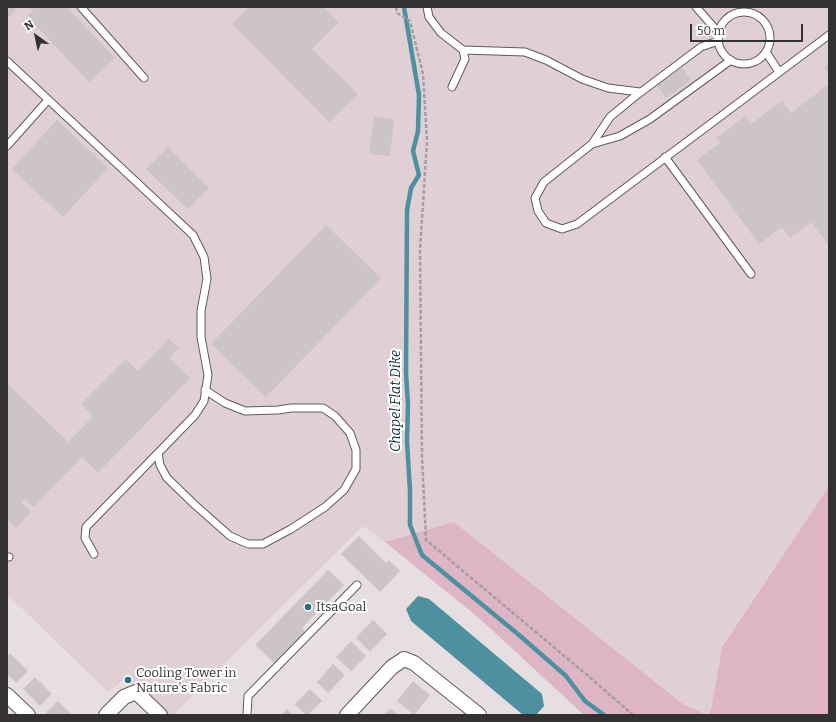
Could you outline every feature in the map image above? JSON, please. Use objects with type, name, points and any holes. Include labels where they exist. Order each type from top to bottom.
[{"type":"street","points":[[347,715],[392,667],[404,659],[414,663],[479,715]]},
{"type":"street","points":[[106,715],[124,697],[136,692],[160,715]]},
{"type":"street","points":[[7,695],[28,715]]},
{"type":"lane","points":[[82,7],[144,78]]},
{"type":"lane","points":[[427,7],[429,17],[441,33],[462,50],[525,52],[546,60],[589,82],[608,88],[640,92]]},
{"type":"lane","points":[[696,7],[718,32]]},
{"type":"lane","points":[[732,7],[741,12],[755,14],[767,25],[770,34],[766,52],[759,59],[751,63],[739,64],[724,55],[718,41],[718,32],[724,21],[731,15],[741,12]]},
{"type":"lane","points":[[718,41],[701,46],[640,92],[610,117],[592,144],[544,182],[535,198],[538,211],[546,223],[562,230],[577,224],[829,35]]},
{"type":"lane","points":[[452,87],[464,59],[462,50]]},
{"type":"lane","points":[[766,52],[779,72]]},
{"type":"lane","points":[[592,144],[620,136],[650,119],[731,60]]},
{"type":"lane","points":[[7,61],[193,235],[204,257],[207,279],[201,311],[201,337],[208,375],[204,401],[195,415],[86,527],[85,538],[94,554]]},
{"type":"lane","points":[[7,146],[48,100]]},
{"type":"lane","points":[[665,157],[751,274]]},
{"type":"lane","points":[[158,453],[160,465],[167,478],[230,536],[248,544],[263,544],[291,529],[325,508],[344,490],[356,469],[356,450],[350,433],[335,416],[323,408],[291,408],[245,411],[224,403],[206,390]]},
{"type":"lane","points":[[247,715],[248,696],[357,586]]},
{"type":"path","points":[[396,7],[397,13],[410,21],[423,74],[426,141],[420,250],[422,457],[426,540],[633,715]]},
{"type":"shaded area","points":[[7,7],[829,7],[829,486],[722,646],[710,715],[683,704],[454,522],[385,542],[363,526],[173,715],[169,715],[127,677],[108,692],[7,594]]},
{"type":"shaded area","points":[[829,486],[829,715],[710,715],[722,647]]},
{"type":"shaded area","points":[[454,522],[683,704],[708,715],[584,715],[479,618],[385,542]]},
{"type":"water","points":[[418,596],[429,599],[542,694],[544,706],[536,715],[523,715],[411,621],[406,609]]},
{"type":"building","points":[[7,7],[13,7],[16,10],[7,19]]},
{"type":"building","points":[[30,7],[67,7],[115,58],[89,82],[27,16],[33,11]]},
{"type":"building","points":[[249,7],[323,7],[339,22],[312,49],[358,94],[329,122],[232,24]]},
{"type":"building","points":[[829,63],[829,74],[824,67]]},
{"type":"building","points":[[682,68],[691,80],[666,98],[657,85]]},
{"type":"building","points":[[829,84],[829,246],[811,222],[790,238],[782,227],[759,244],[697,160],[720,143],[717,138],[745,116],[751,124],[782,101],[791,113]]},
{"type":"building","points":[[374,116],[394,119],[390,156],[369,154]]},
{"type":"building","points":[[57,120],[108,168],[63,217],[12,169]]},
{"type":"building","points":[[168,147],[209,188],[188,209],[146,169]]},
{"type":"building","points":[[326,225],[381,278],[266,397],[211,344]]},
{"type":"building","points":[[169,339],[179,348],[169,358],[190,378],[98,473],[82,457],[33,507],[24,499],[21,502],[31,512],[16,528],[7,519],[7,383],[68,442],[93,416],[81,404],[126,359],[138,371]]},
{"type":"building","points":[[359,536],[386,563],[389,560],[400,571],[380,592],[341,554]]},
{"type":"building","name":"ItsaGoal","points":[[328,570],[344,585],[302,628],[305,632],[274,663],[255,645]]},
{"type":"building","points":[[373,620],[387,634],[370,652],[356,638]]},
{"type":"building","points":[[351,641],[366,656],[351,671],[336,657]]},
{"type":"building","points":[[10,653],[28,671],[16,683],[7,674],[7,657]]},
{"type":"building","points":[[333,664],[345,675],[328,693],[317,682]]},
{"type":"building","points":[[35,677],[52,694],[40,706],[23,689]]},
{"type":"building","points":[[413,681],[430,695],[414,715],[397,701]]},
{"type":"building","points":[[310,689],[322,701],[308,715],[306,715],[295,704]]},
{"type":"building","points":[[58,701],[72,715],[48,715],[46,713]]},
{"type":"building","points":[[390,708],[398,715],[383,715]]},
{"type":"building","points":[[287,709],[293,715],[281,715]]},
{"type":"waterway","name":"Chapel Flat Dike","points":[[404,7],[419,95],[418,131],[413,151],[419,175],[411,188],[407,210],[406,373],[410,525],[422,555],[566,676],[585,701],[604,715]]},
{"type":"place","name":"ItsaGoal","points":[[308,607]]},
{"type":"place","name":"Cooling Tower in Nature's Fabric","points":[[128,680]]}]
